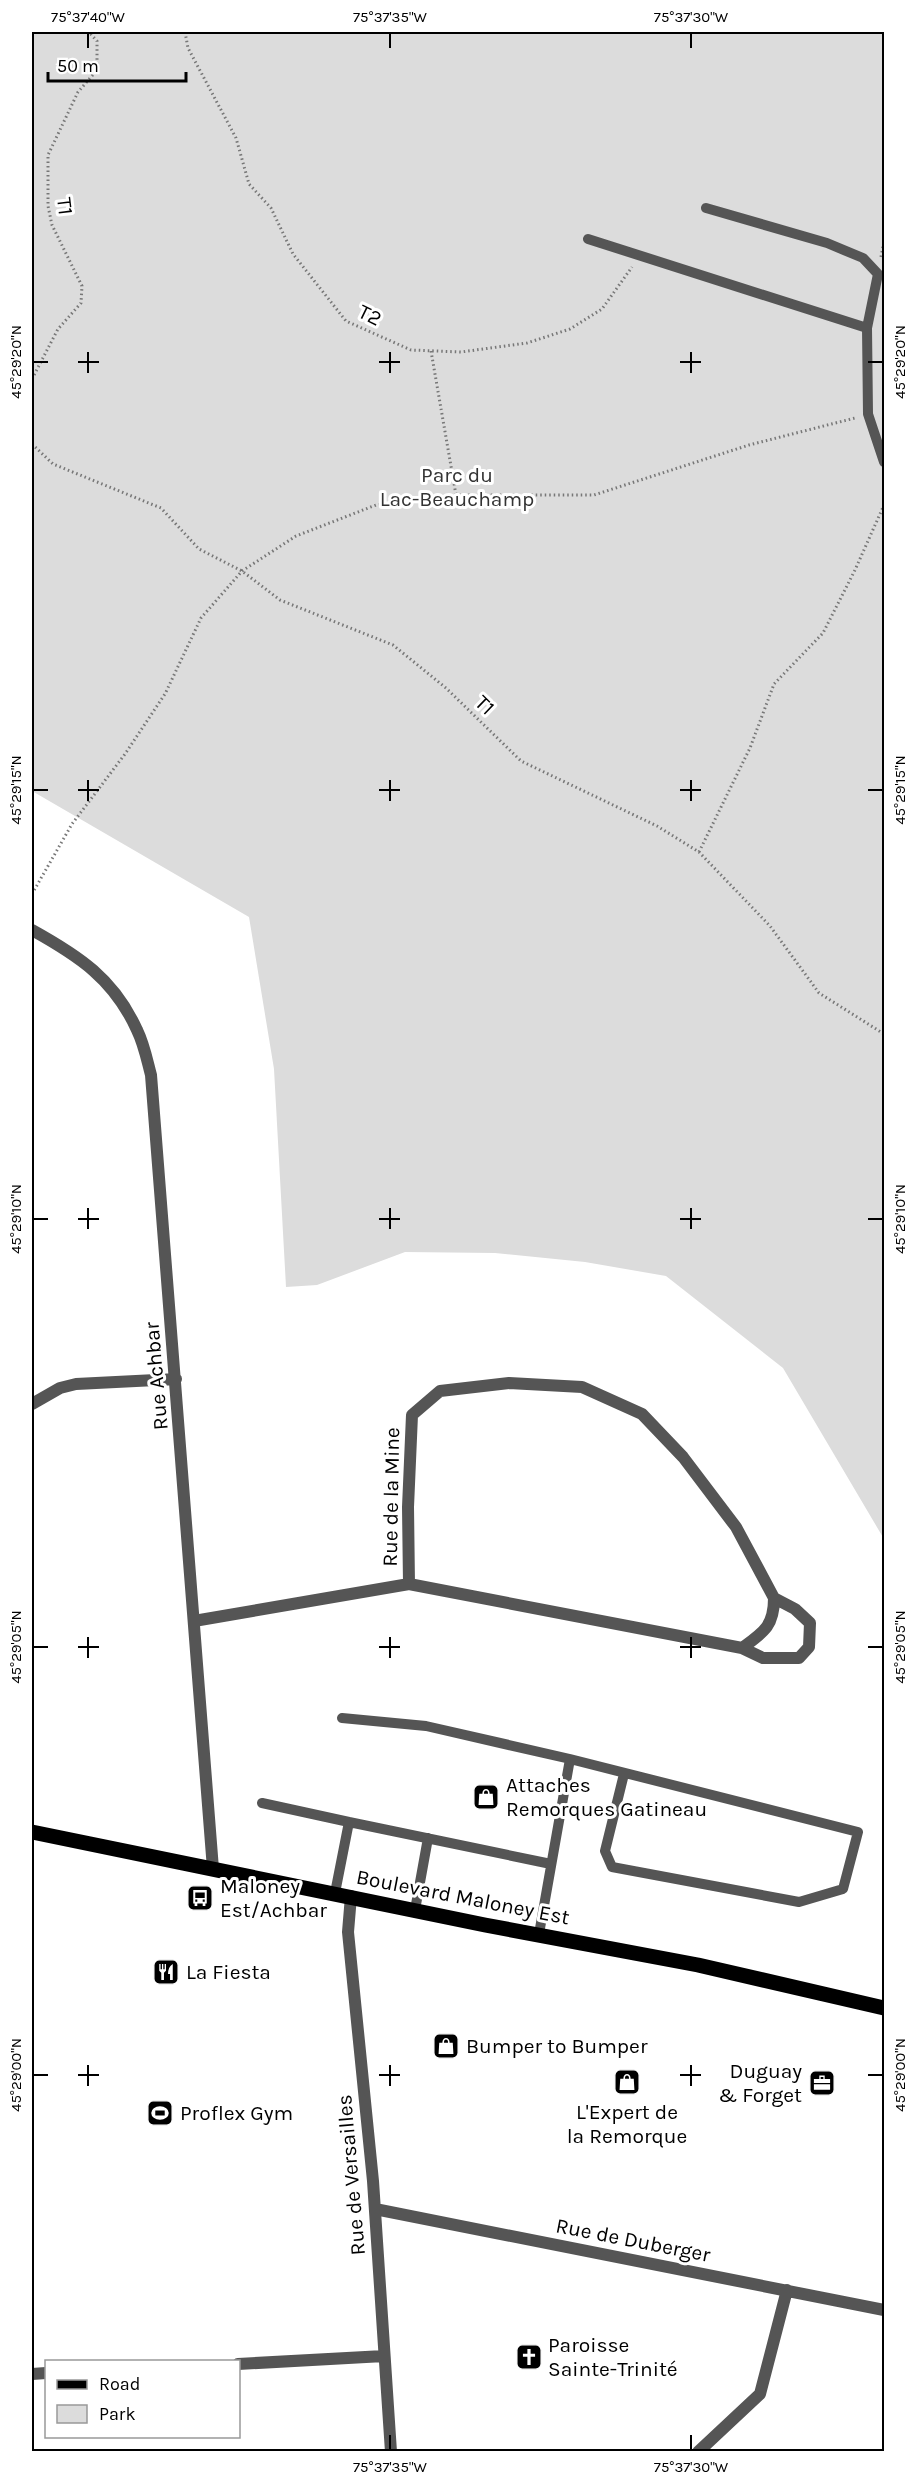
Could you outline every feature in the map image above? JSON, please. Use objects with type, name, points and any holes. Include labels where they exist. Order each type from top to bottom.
[{"type":"main road","name":"Boulevard Maloney Est","points":[[32,1832],[698,1965],[885,2008]]},
{"type":"street","name":"Rue Achbar","points":[[32,930],[68,950],[101,975],[122,1001],[138,1032],[151,1075],[213,1869]]},
{"type":"street","points":[[32,1404],[60,1388],[76,1384],[176,1379]]},
{"type":"street","name":"Rue de la Mine","points":[[195,1621],[409,1584],[742,1648],[763,1658],[780,1660],[799,1658],[809,1647],[810,1623],[795,1609],[774,1598],[736,1527],[683,1457],[642,1414],[582,1388],[509,1383],[440,1392],[412,1415],[408,1506],[409,1584]]},
{"type":"street","points":[[742,1648],[764,1631],[774,1615],[774,1598]]},
{"type":"street","name":"Rue de Versailles","points":[[351,1896],[348,1932],[375,2209],[391,2451]]},
{"type":"street","name":"Rue de Duberger","points":[[375,2209],[885,2310]]},
{"type":"street","points":[[698,2451],[760,2394],[787,2290]]},
{"type":"street","points":[[240,2364],[384,2356]]},
{"type":"lane","points":[[706,208],[827,243],[863,258],[878,274],[867,328],[868,414],[885,462]]},
{"type":"lane","points":[[588,239],[867,328]]},
{"type":"lane","points":[[342,1718],[426,1726],[570,1759],[858,1833],[843,1889],[800,1902],[612,1867],[605,1851],[624,1774]]},
{"type":"lane","points":[[538,1934],[570,1759]]},
{"type":"lane","points":[[262,1803],[551,1864]]},
{"type":"lane","points":[[336,1893],[348,1822]]},
{"type":"lane","points":[[415,1910],[428,1838]]},
{"type":"path","name":"T1","points":[[32,379],[58,329],[81,303],[82,286],[52,225],[48,206],[48,155],[78,92],[97,70],[97,41],[89,32]]},
{"type":"path","name":"T2","points":[[185,32],[188,48],[236,138],[249,183],[272,208],[293,254],[346,321],[411,350],[461,352],[527,343],[570,329],[602,309],[640,256]]},
{"type":"path","points":[[430,351],[456,495]]},
{"type":"path","points":[[32,894],[72,824],[125,754],[165,694],[201,618],[242,572],[296,536],[376,505],[456,495],[594,495],[749,445],[868,414]]},
{"type":"path","name":"T1","points":[[32,444],[53,464],[161,508],[199,549],[242,572],[280,600],[393,645],[446,688],[521,761],[657,826],[699,852],[770,926],[819,993],[885,1034]]},
{"type":"path","points":[[699,852],[750,748],[774,684],[823,633],[885,505]]},
{"type":"green space","name":"Parc du Lac-Beauchamp","points":[[32,32],[884,32],[884,1539],[783,1368],[666,1276],[585,1262],[495,1253],[405,1252],[317,1285],[286,1287],[274,1069],[249,917],[32,791]]},
{"type":"place","name":"Attaches Remorques Gatineau","points":[[486,1797]]},
{"type":"place","name":"Maloney Est/Achbar","points":[[200,1898]]},
{"type":"place","name":"La Fiesta","points":[[166,1972]]},
{"type":"place","name":"Bumper to Bumper","points":[[446,2046]]},
{"type":"place","name":"L'Expert de la Remorque","points":[[627,2082]]},
{"type":"place","name":"Duguay & Forget","points":[[822,2083]]},
{"type":"place","name":"Proflex Gym","points":[[160,2113]]},
{"type":"place","name":"Paroisse Sainte-Trinité","points":[[529,2357]]}]
